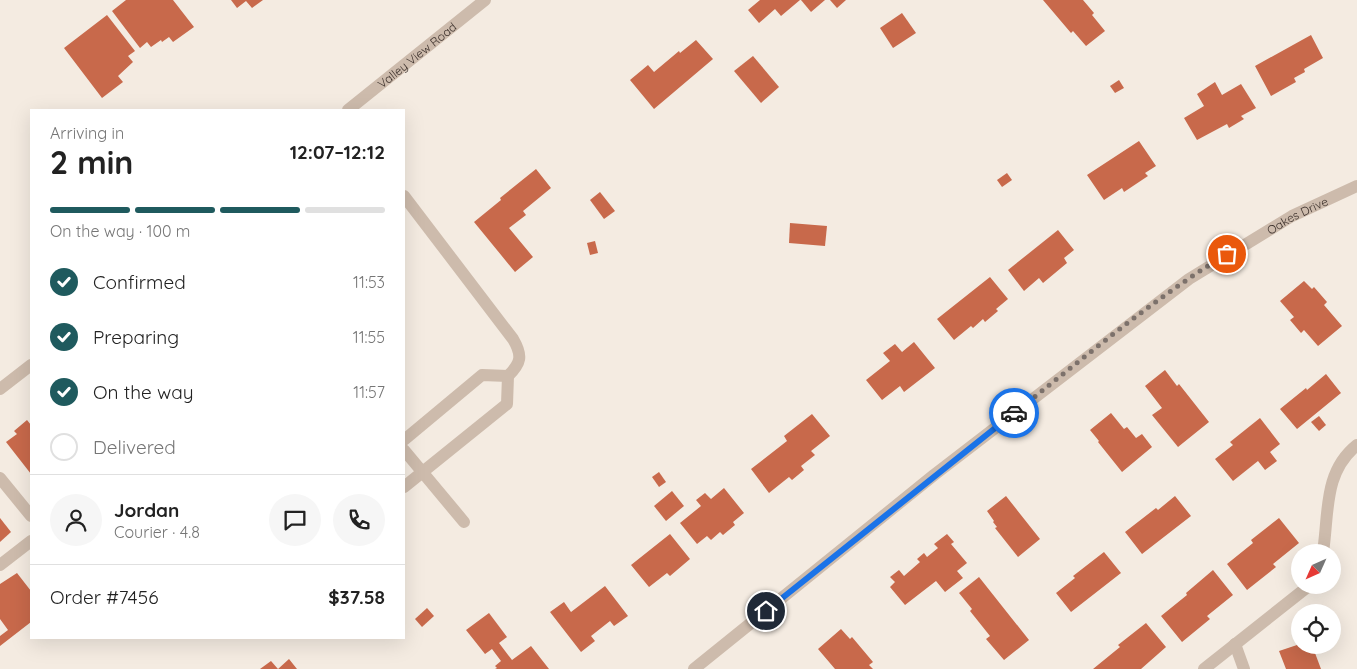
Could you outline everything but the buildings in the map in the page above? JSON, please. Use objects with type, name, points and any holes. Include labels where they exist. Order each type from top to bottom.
[{"type":"street","name":"Valley View Road","points":[[349,109],[485,0]]},
{"type":"street","name":"Oakes Drive","points":[[694,669],[942,469],[1188,279],[1292,216],[1357,186]]},
{"type":"street","points":[[405,197],[519,349],[520,360],[516,368],[508,376],[507,404],[405,486]]},
{"type":"street","points":[[0,390],[30,365]]},
{"type":"street","points":[[405,439],[482,375],[508,376]]},
{"type":"street","points":[[1323,544],[1332,481],[1343,458],[1357,445]]},
{"type":"street","points":[[405,451],[464,522]]},
{"type":"street","points":[[0,478],[30,515]]},
{"type":"street","points":[[0,565],[30,542]]},
{"type":"street","points":[[1204,669],[1299,594]]},
{"type":"street","points":[[1235,644],[1244,669]]},
{"type":"way so far","points":[[1014,413],[1188,279],[1227,254]]},
{"type":"route","points":[[766,611],[1014,413]]}]
